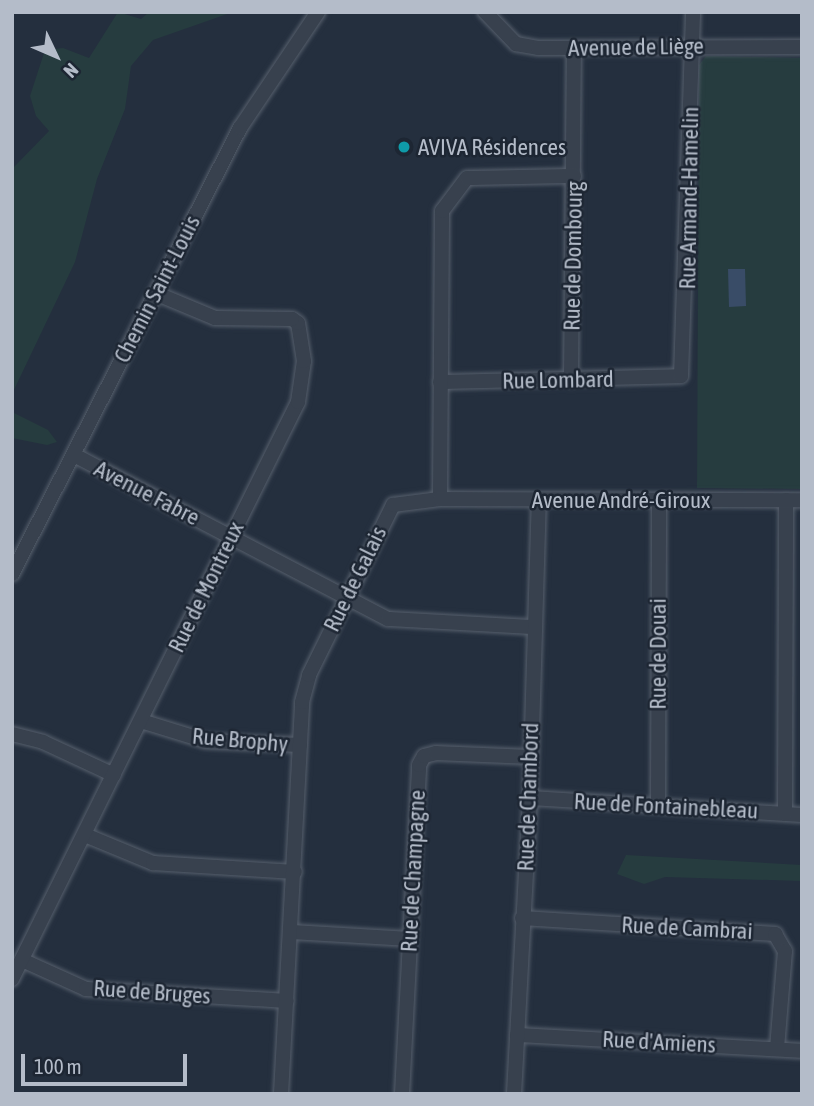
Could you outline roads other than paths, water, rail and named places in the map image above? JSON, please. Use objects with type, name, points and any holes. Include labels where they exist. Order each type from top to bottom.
[{"type":"street","name":"Chemin Saint-Louis","points":[[12,574],[240,128],[318,12]]},
{"type":"street","name":"Rue Armand-Hamelin","points":[[675,379],[685,367],[692,12]]},
{"type":"street","name":"Avenue de Liège","points":[[488,13],[516,44],[574,48],[802,47]]},
{"type":"street","name":"Rue de Dombourg","points":[[571,380],[574,48]]},
{"type":"street","points":[[440,499],[442,211],[467,178],[480,175],[573,176]]},
{"type":"street","name":"Rue de Montreux","points":[[12,979],[298,402],[302,330],[292,319],[215,318],[155,293]]},
{"type":"street","name":"Rue Lombard","points":[[440,383],[675,379]]},
{"type":"street","name":"Avenue Fabre","points":[[74,455],[399,622],[533,627]]},
{"type":"street","name":"Avenue André-Giroux","points":[[440,499],[659,502],[802,500]]},
{"type":"street","name":"Rue de Galais","points":[[281,1094],[292,932],[299,746],[309,674],[393,505],[440,499]]},
{"type":"street","name":"Rue de Chambord","points":[[514,1094],[530,798],[533,627],[539,500]]},
{"type":"street","points":[[785,814],[786,500]]},
{"type":"street","name":"Rue de Douai","points":[[658,805],[659,502]]},
{"type":"street","name":"Rue Brophy","points":[[141,721],[206,741],[299,746]]},
{"type":"street","points":[[12,734],[43,742],[114,775]]},
{"type":"street","name":"Rue de Champagne","points":[[402,1094],[419,765],[424,756],[530,757]]},
{"type":"street","name":"Rue de Fontainebleau","points":[[530,798],[802,815]]},
{"type":"street","points":[[85,835],[153,863],[295,872]]},
{"type":"street","name":"Rue de Cambrai","points":[[522,918],[775,934],[785,951],[777,1049]]},
{"type":"street","points":[[292,932],[410,939]]},
{"type":"street","name":"Rue de Bruges","points":[[22,960],[86,989],[287,1001]]},
{"type":"street","name":"Rue d'Amiens","points":[[517,1035],[802,1051]]},
{"type":"water","points":[[728,269],[745,269],[746,306],[729,307]]},
{"type":"place","name":"AVIVA Résidences","points":[[404,147]]}]
